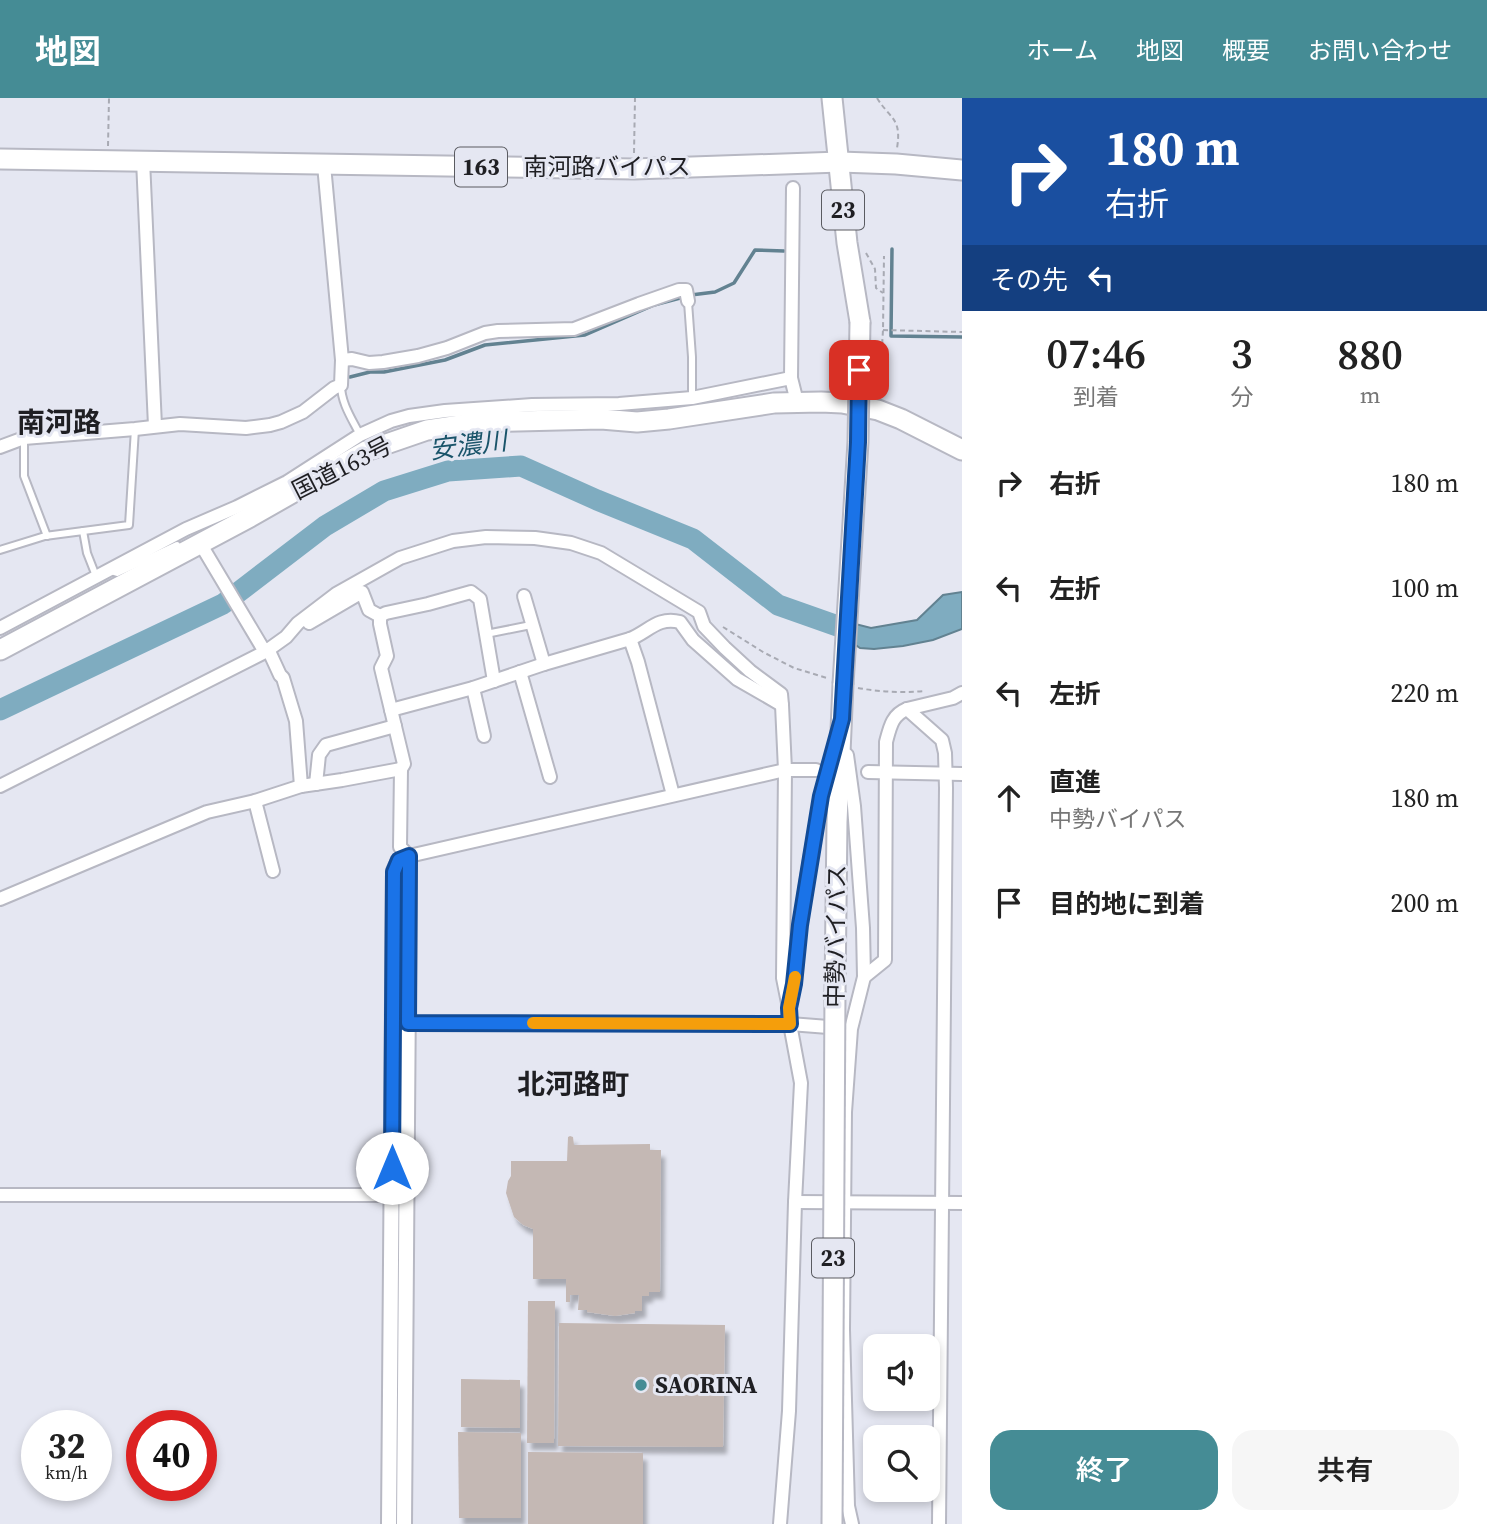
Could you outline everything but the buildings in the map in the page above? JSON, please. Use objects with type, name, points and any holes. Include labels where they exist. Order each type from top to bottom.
[{"type":"highway","name":"中勢バイパス","points":[[832,98],[847,243],[860,321],[858,442],[837,822],[832,1524]]},
{"type":"highway","name":"南河路バイパス","points":[[0,159],[634,169],[839,162],[962,170]]},
{"type":"highway","name":"国道163号","points":[[0,650],[366,451],[428,430],[481,422],[601,419],[637,422],[751,405],[842,403],[878,410],[901,419],[962,450]]},
{"type":"street","points":[[143,160],[155,426]]},
{"type":"street","points":[[0,447],[24,438],[155,426],[180,424],[246,428],[270,425],[303,412],[341,385],[342,360],[324,165]]},
{"type":"street","points":[[793,188],[791,378],[797,402]]},
{"type":"street","points":[[342,360],[369,363],[400,359],[435,352],[498,331],[575,330],[679,290],[687,295]]},
{"type":"street","points":[[0,628],[186,529],[287,482],[360,435],[391,421],[445,411],[533,405],[619,404],[692,398],[791,378]]},
{"type":"street","points":[[286,637],[298,623],[336,594],[400,558],[453,541],[486,537],[557,540],[601,553],[699,612],[704,626],[725,648],[780,694],[785,769],[783,978],[801,1083],[789,1411],[780,1524]]},
{"type":"street","points":[[201,542],[283,678],[296,721],[301,786]]},
{"type":"street","points":[[0,786],[265,650],[362,592],[369,610],[380,616]]},
{"type":"street","points":[[380,616],[471,592],[480,599],[494,681]]},
{"type":"street","points":[[524,596],[544,664]]},
{"type":"street","points":[[380,616],[387,656],[381,668],[404,764],[401,769],[400,847],[409,856],[408,1023],[399,1195],[389,1524]]},
{"type":"street","points":[[391,710],[473,688],[630,639],[666,620],[680,622],[693,640],[737,679],[782,705]]},
{"type":"street","points":[[630,639],[673,794]]},
{"type":"street","points":[[520,672],[550,777]]},
{"type":"street","points":[[473,688],[484,736]]},
{"type":"street","points":[[864,977],[885,960],[886,742],[891,722],[907,709],[953,698],[962,693]]},
{"type":"street","points":[[907,709],[942,740],[945,753],[939,1524]]},
{"type":"street","points":[[842,719],[854,806],[864,977],[851,1029],[845,1112],[842,1330],[848,1506],[852,1524]]},
{"type":"street","points":[[789,1008],[821,796],[842,719]]},
{"type":"street","points":[[316,784],[320,755],[326,745],[395,726]]},
{"type":"street","points":[[0,899],[206,812],[255,801],[301,786],[401,769]]},
{"type":"street","points":[[404,1524],[394,872],[399,860],[785,769],[816,771]]},
{"type":"street","points":[[867,772],[962,775]]},
{"type":"street","points":[[255,801],[272,872]]},
{"type":"street","points":[[408,1023],[790,1024],[851,1029]]},
{"type":"street","points":[[0,1195],[399,1195]]},
{"type":"street","points":[[795,1202],[962,1203]]},
{"type":"lane","points":[[687,295],[692,398]]},
{"type":"lane","points":[[341,385],[344,402],[360,435]]},
{"type":"lane","points":[[0,550],[47,536],[129,526],[135,429]]},
{"type":"lane","points":[[24,438],[24,476],[47,536]]},
{"type":"lane","points":[[83,531],[87,552],[97,577]]},
{"type":"lane","points":[[109,570],[117,573],[201,542]]},
{"type":"lane","points":[[486,634],[531,625]]},
{"type":"path","points":[[108,159],[109,98]]},
{"type":"path","points":[[634,169],[635,98]]},
{"type":"path","points":[[877,98],[894,118],[897,126],[896,152]]},
{"type":"path","points":[[863,249],[875,269],[876,288],[883,293]]},
{"type":"path","points":[[878,410],[884,256]]},
{"type":"path","points":[[883,330],[962,332]]},
{"type":"path","points":[[720,625],[794,668],[874,691],[924,691]]},
{"type":"water","points":[[962,592],[962,629],[933,640],[903,646],[860,648],[808,612],[871,628],[917,620],[943,595]]},
{"type":"waterway","points":[[892,249],[891,336],[962,337]]},
{"type":"waterway","points":[[691,295],[715,292],[734,283],[755,250],[784,251]]},
{"type":"waterway","points":[[350,377],[445,360],[485,345],[585,335],[654,305],[684,297]]},
{"type":"waterway","name":"安濃川","points":[[0,710],[223,604],[325,526],[384,491],[448,471],[521,466],[693,539],[778,605],[846,629]]},
{"type":"slow traffic","points":[[533,1023],[790,1024],[789,1008],[795,977]]},
{"type":"place","name":"SAORINA","points":[[641,1385]]},
{"type":"district","name":"南河路","points":[[59,422]]},
{"type":"district","name":"北河路町","points":[[573,1084]]},
{"type":"route","points":[[392,1168],[394,872],[399,860],[409,856],[408,1023],[790,1024],[789,1008],[800,925],[821,796],[842,719],[858,442],[859,370]]}]
